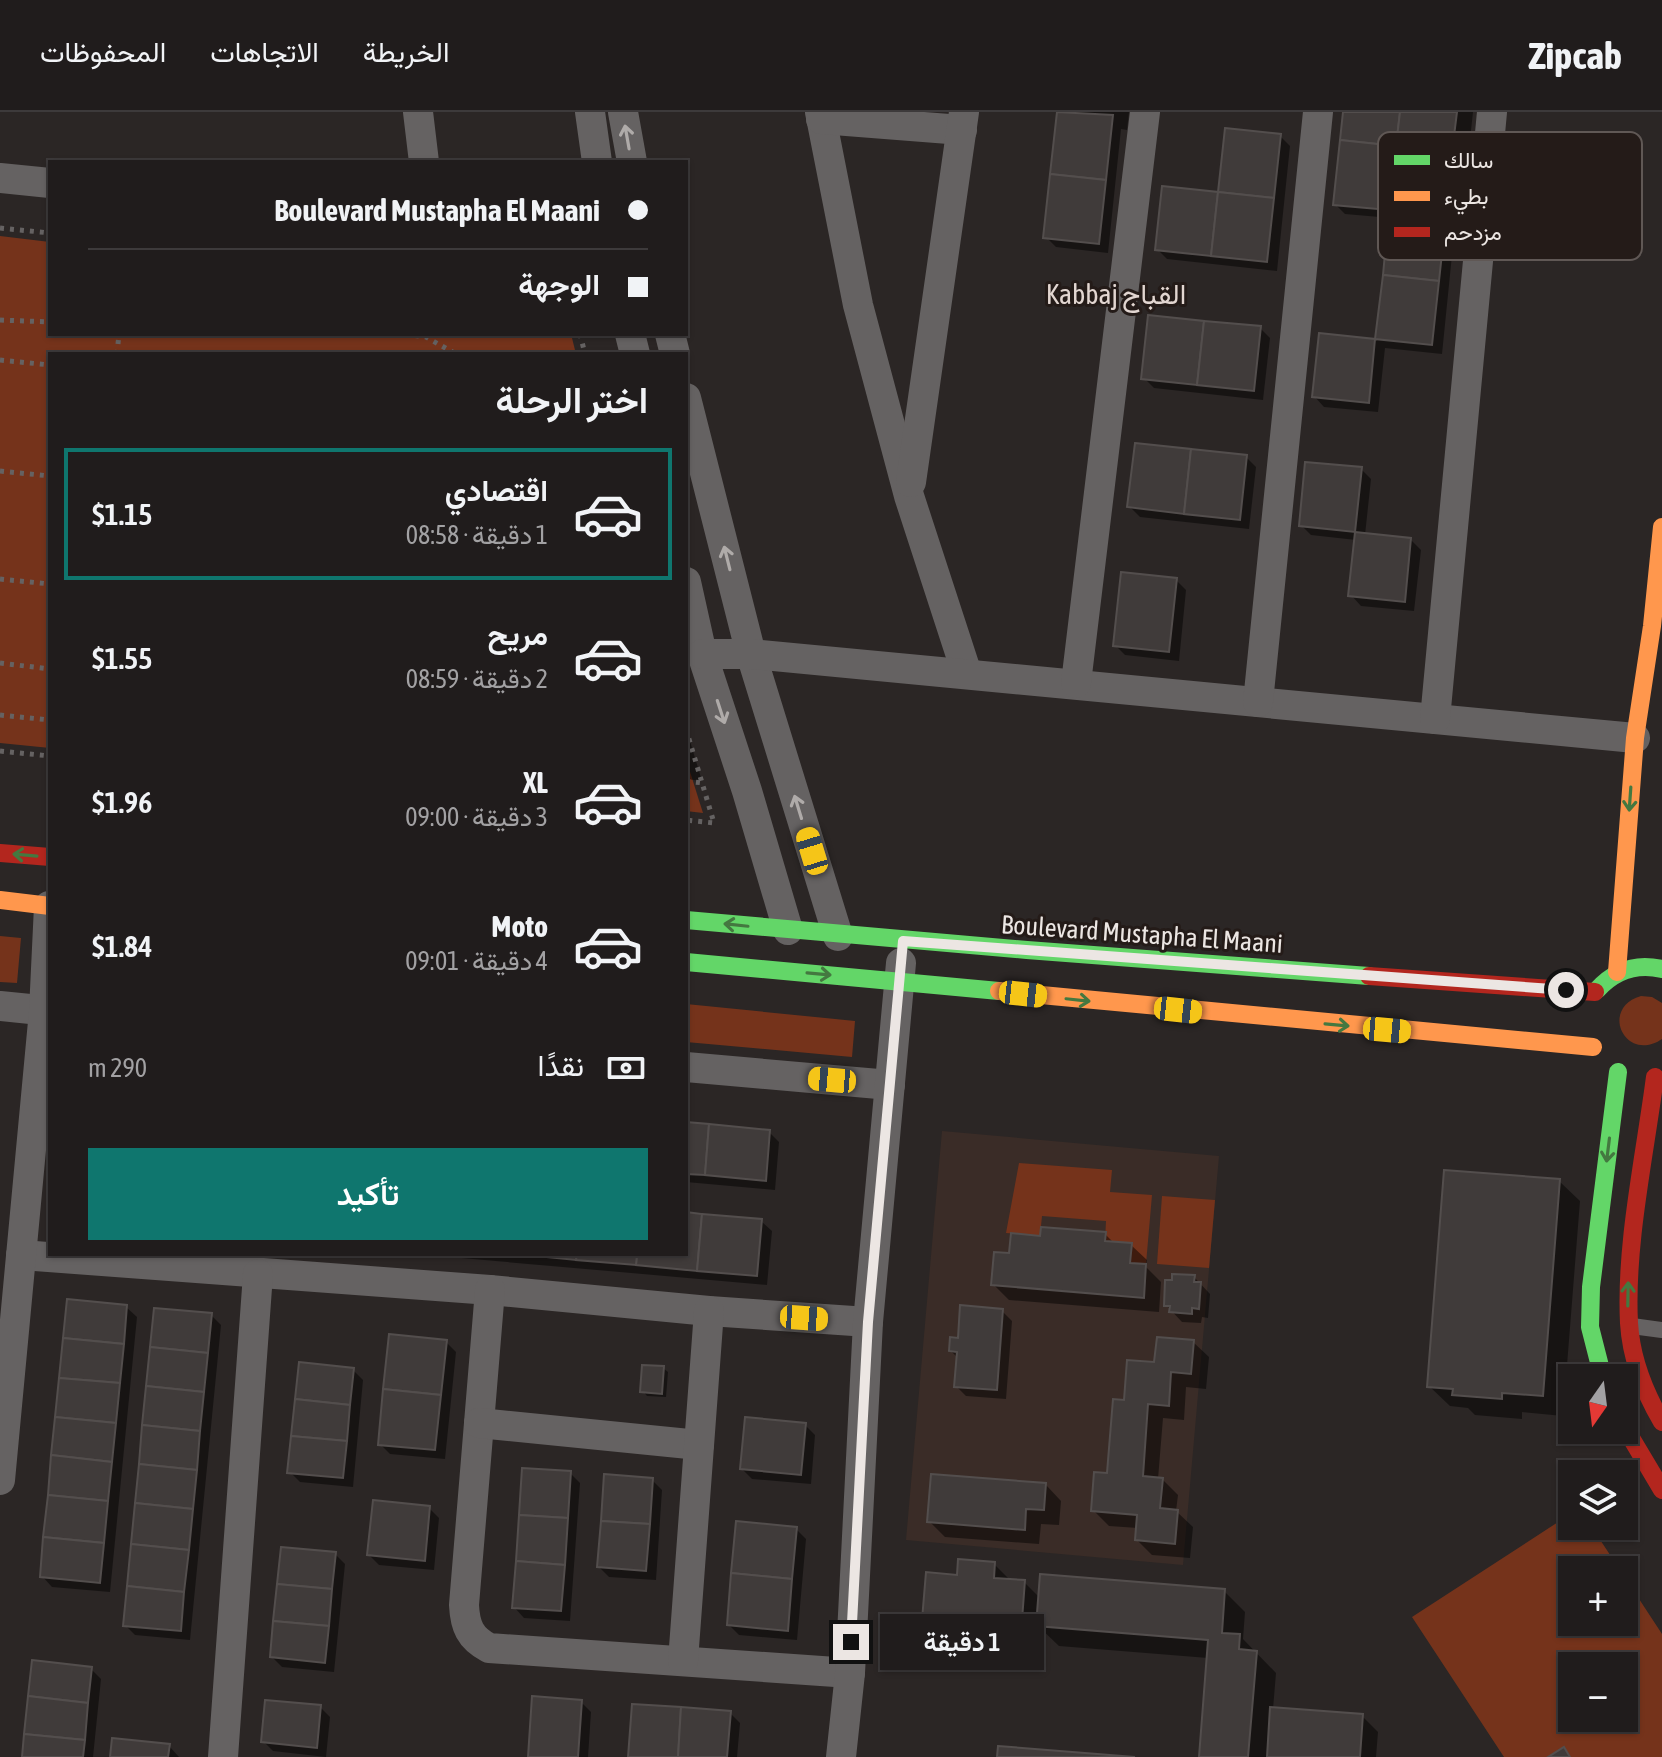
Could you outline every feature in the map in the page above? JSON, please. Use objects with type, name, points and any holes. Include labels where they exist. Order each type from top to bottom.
[{"type":"street","points":[[418,112],[424,160]]},
{"type":"street","points":[[590,112],[597,160]]},
{"type":"street","points":[[623,112],[632,160]]},
{"type":"street","points":[[1076,683],[1145,112]]},
{"type":"street","points":[[1258,702],[1318,112]]},
{"type":"street","points":[[1490,132],[1492,112]]},
{"type":"street","points":[[909,496],[963,121],[820,116],[858,305],[909,496],[967,674]]},
{"type":"street","points":[[0,178],[48,183]]},
{"type":"street","points":[[1435,719],[1478,260]]},
{"type":"street","points":[[688,406],[751,654],[838,936]]},
{"type":"street","points":[[1617,972],[1662,527]]},
{"type":"street","points":[[688,591],[702,654],[788,930]]},
{"type":"street","points":[[702,654],[751,654],[1076,683],[1435,719],[1638,747]]},
{"type":"street","points":[[1638,747],[1662,715]]},
{"type":"street","points":[[0,853],[48,857]]},
{"type":"street","points":[[0,900],[48,906]]},
{"type":"street","name":"Boulevard Mustapha El Maani","points":[[688,920],[1243,980],[1590,1010]]},
{"type":"street","points":[[841,1757],[850,1673],[868,1322],[903,941]]},
{"type":"street","points":[[688,962],[1240,1017],[1593,1047]]},
{"type":"street","points":[[1662,969],[1640,966],[1617,972],[1603,983],[1590,1010],[1593,1047],[1606,1065],[1636,1078],[1658,1076],[1644,1194],[1628,1286],[1629,1325],[1634,1353],[1651,1403],[1662,1422]]},
{"type":"street","points":[[0,1480],[48,976]]},
{"type":"street","points":[[1240,1017],[1243,980]]},
{"type":"street","points":[[0,1006],[47,1011]]},
{"type":"street","points":[[688,1067],[890,1085]]},
{"type":"street","points":[[1599,1364],[1590,1327],[1591,1287],[1618,1072]]},
{"type":"street","points":[[21,1255],[868,1322]]},
{"type":"street","points":[[223,1757],[258,1274]]},
{"type":"street","points":[[490,1290],[464,1605],[469,1632],[477,1642],[489,1648],[850,1673]]},
{"type":"street","points":[[683,1661],[709,1311]]},
{"type":"street","points":[[479,1423],[699,1445]]},
{"type":"street","points":[[1635,1444],[1662,1490]]},
{"type":"lane","points":[[1629,1325],[1662,1330]]},
{"type":"path","points":[[0,228],[48,233]]},
{"type":"path","points":[[0,320],[48,322]]},
{"type":"path","points":[[419,336],[452,352]]},
{"type":"path","points":[[0,360],[48,365]]},
{"type":"path","points":[[0,471],[48,476]]},
{"type":"path","points":[[0,579],[48,584]]},
{"type":"path","points":[[0,663],[48,669]]},
{"type":"path","points":[[0,715],[48,720]]},
{"type":"path","points":[[688,735],[714,823],[688,820]]},
{"type":"path","points":[[0,751],[48,756]]},
{"type":"path","points":[[688,781],[703,783]]},
{"type":"shaded area","points":[[0,236],[48,242],[48,336],[572,336],[576,352],[48,352],[48,748],[0,743]]},
{"type":"shaded area","points":[[688,765],[703,813],[688,811]]},
{"type":"shaded area","points":[[0,936],[21,938],[17,983],[0,982]]},
{"type":"shaded area","points":[[1641,996],[1652,997],[1662,1003],[1662,1039],[1649,1045],[1637,1045],[1628,1040],[1619,1021],[1621,1011],[1628,1002]]},
{"type":"shaded area","points":[[688,1004],[855,1021],[852,1057],[688,1042]]},
{"type":"shaded area","points":[[942,1131],[1219,1156],[1183,1565],[906,1540]]},
{"type":"shaded area","points":[[1019,1163],[1112,1170],[1110,1192],[1152,1195],[1146,1264],[1130,1263],[1132,1243],[1105,1241],[1106,1221],[1042,1216],[1040,1236],[1006,1233]]},
{"type":"shaded area","points":[[1162,1196],[1215,1200],[1209,1268],[1157,1264]]},
{"type":"shaded area","points":[[1558,1522],[1558,1540],[1600,1540],[1611,1556],[1558,1556],[1558,1636],[1638,1636],[1638,1597],[1662,1634],[1662,1757],[1504,1757],[1412,1617]]},
{"type":"building","points":[[1057,112],[1113,115],[1106,180],[1050,174]]},
{"type":"building","points":[[1343,112],[1400,112],[1398,132],[1378,132],[1378,144],[1340,140]]},
{"type":"building","points":[[1400,112],[1457,112],[1454,132],[1398,132]]},
{"type":"building","points":[[1225,128],[1281,134],[1274,198],[1218,192]]},
{"type":"building","points":[[1340,140],[1378,144],[1378,209],[1333,205]]},
{"type":"building","points":[[1050,174],[1106,180],[1099,244],[1043,238]]},
{"type":"building","points":[[1162,186],[1218,192],[1211,256],[1155,250]]},
{"type":"building","points":[[1218,192],[1274,198],[1267,262],[1211,256]]},
{"type":"building","points":[[1384,260],[1441,260],[1439,281],[1383,275]]},
{"type":"building","points":[[1383,275],[1439,281],[1432,345],[1375,339]]},
{"type":"building","points":[[1148,315],[1204,321],[1197,385],[1141,379]]},
{"type":"building","points":[[1204,321],[1261,326],[1254,391],[1197,385]]},
{"type":"building","points":[[1319,333],[1375,339],[1369,403],[1312,397]]},
{"type":"building","points":[[1135,443],[1191,449],[1184,514],[1127,507]]},
{"type":"building","points":[[1191,449],[1247,455],[1240,520],[1184,514]]},
{"type":"building","points":[[1305,462],[1362,467],[1355,532],[1299,526]]},
{"type":"building","points":[[1355,532],[1411,538],[1405,602],[1348,596]]},
{"type":"building","points":[[1121,572],[1177,578],[1169,652],[1113,646]]},
{"type":"building","points":[[688,1122],[709,1124],[705,1175],[688,1174]]},
{"type":"building","points":[[709,1124],[770,1130],[766,1181],[705,1175]]},
{"type":"building","points":[[1444,1170],[1560,1179],[1543,1396],[1502,1393],[1502,1399],[1452,1395],[1453,1389],[1427,1387]]},
{"type":"building","points":[[688,1212],[702,1214],[697,1271],[636,1265],[637,1256],[688,1256]]},
{"type":"building","points":[[702,1214],[762,1219],[757,1276],[697,1271]]},
{"type":"building","points":[[1041,1227],[1106,1232],[1105,1241],[1132,1243],[1130,1263],[1146,1264],[1144,1298],[991,1285],[994,1252],[1009,1253],[1011,1233],[1040,1236]]},
{"type":"building","points":[[536,1256],[577,1256],[576,1260]]},
{"type":"building","points":[[577,1256],[637,1256],[636,1265],[576,1260]]},
{"type":"building","points":[[1172,1274],[1195,1275],[1194,1282],[1201,1282],[1199,1309],[1192,1308],[1192,1314],[1169,1312],[1170,1306],[1164,1306],[1165,1280],[1172,1280]]},
{"type":"building","points":[[67,1299],[127,1305],[124,1344],[63,1338]]},
{"type":"building","points":[[960,1305],[1003,1309],[997,1390],[954,1387],[957,1352],[949,1351],[950,1337],[958,1338]]},
{"type":"building","points":[[154,1308],[212,1313],[208,1353],[150,1347]]},
{"type":"building","points":[[389,1334],[447,1340],[441,1395],[383,1389]]},
{"type":"building","points":[[1157,1337],[1194,1340],[1191,1374],[1171,1372],[1169,1406],[1148,1404],[1143,1476],[1163,1478],[1160,1508],[1178,1510],[1175,1544],[1135,1540],[1137,1515],[1091,1511],[1094,1472],[1107,1473],[1113,1399],[1124,1400],[1127,1360],[1154,1362]]},
{"type":"building","points":[[63,1338],[124,1344],[120,1383],[59,1378]]},
{"type":"building","points":[[150,1347],[208,1353],[204,1392],[146,1386]]},
{"type":"building","points":[[299,1362],[354,1368],[350,1405],[295,1399]]},
{"type":"building","points":[[642,1365],[664,1366],[662,1394],[640,1392]]},
{"type":"building","points":[[59,1378],[120,1383],[116,1423],[55,1417]]},
{"type":"building","points":[[146,1386],[204,1392],[200,1431],[142,1425]]},
{"type":"building","points":[[383,1389],[441,1395],[435,1450],[378,1445]]},
{"type":"building","points":[[295,1399],[350,1405],[347,1441],[291,1436]]},
{"type":"building","points":[[55,1417],[116,1423],[112,1462],[51,1455]]},
{"type":"building","points":[[745,1417],[806,1423],[801,1475],[740,1469]]},
{"type":"building","points":[[142,1425],[200,1431],[197,1470],[139,1464]]},
{"type":"building","points":[[291,1436],[347,1441],[343,1478],[287,1473]]},
{"type":"building","points":[[51,1455],[112,1462],[108,1501],[48,1495]]},
{"type":"building","points":[[139,1464],[197,1470],[193,1509],[135,1503]]},
{"type":"building","points":[[522,1468],[571,1471],[568,1518],[519,1515]]},
{"type":"building","points":[[604,1474],[653,1478],[650,1524],[601,1521]]},
{"type":"building","points":[[931,1474],[1046,1483],[1044,1510],[1026,1509],[1025,1530],[927,1522]]},
{"type":"building","points":[[48,1495],[108,1501],[104,1543],[43,1537]]},
{"type":"building","points":[[373,1500],[430,1506],[425,1561],[367,1555]]},
{"type":"building","points":[[135,1503],[193,1509],[189,1550],[131,1544]]},
{"type":"building","points":[[519,1515],[568,1518],[565,1565],[516,1561]]},
{"type":"building","points":[[601,1521],[650,1524],[646,1571],[597,1567]]},
{"type":"building","points":[[736,1521],[797,1527],[792,1579],[731,1573]]},
{"type":"building","points":[[43,1537],[104,1543],[100,1583],[40,1577]]},
{"type":"building","points":[[131,1544],[189,1550],[184,1592],[127,1586]]},
{"type":"building","points":[[281,1547],[336,1552],[332,1589],[277,1584]]},
{"type":"building","points":[[958,1559],[995,1562],[994,1578],[1025,1580],[1020,1647],[952,1642],[953,1623],[922,1620],[926,1572],[957,1575]]},
{"type":"building","points":[[516,1561],[565,1565],[561,1611],[512,1608]]},
{"type":"building","points":[[731,1573],[792,1579],[788,1631],[727,1625]]},
{"type":"building","points":[[1040,1574],[1225,1589],[1222,1633],[1240,1634],[1239,1649],[1257,1651],[1248,1757],[1199,1757],[1208,1640],[1036,1626]]},
{"type":"building","points":[[277,1584],[332,1589],[329,1626],[273,1621]]},
{"type":"building","points":[[127,1586],[184,1592],[181,1631],[123,1626]]},
{"type":"building","points":[[273,1621],[329,1626],[325,1663],[270,1657]]},
{"type":"building","points":[[32,1660],[92,1667],[88,1703],[28,1696]]},
{"type":"building","points":[[28,1696],[88,1703],[85,1740],[24,1734]]},
{"type":"building","points":[[532,1696],[582,1700],[578,1757],[528,1757]]},
{"type":"building","points":[[265,1700],[321,1705],[317,1748],[261,1742]]},
{"type":"building","points":[[632,1704],[681,1707],[678,1757],[628,1757]]},
{"type":"building","points":[[681,1707],[731,1711],[727,1757],[678,1757]]},
{"type":"building","points":[[1270,1707],[1363,1714],[1360,1757],[1267,1757]]},
{"type":"building","points":[[24,1734],[85,1740],[83,1757],[22,1757]]},
{"type":"building","points":[[112,1738],[170,1744],[168,1757],[110,1757]]},
{"type":"building","points":[[998,1746],[1135,1757],[997,1757]]},
{"type":"building","points":[[1564,1747],[1570,1757],[1548,1757]]},
{"type":"traffic: fast","points":[[688,920],[1369,976]]},
{"type":"traffic: fast","points":[[688,962],[999,991]]},
{"type":"traffic: fast","points":[[1597,990],[1611,977],[1626,970],[1643,967],[1662,969]]},
{"type":"traffic: fast","points":[[1599,1364],[1590,1327],[1591,1287],[1618,1072]]},
{"type":"traffic: slow","points":[[1617,972],[1635,738],[1652,626],[1662,527]]},
{"type":"traffic: slow","points":[[0,900],[48,906]]},
{"type":"traffic: slow","points":[[999,991],[1593,1047]]},
{"type":"traffic: jam","points":[[0,853],[48,857]]},
{"type":"traffic: jam","points":[[1369,976],[1595,992]]},
{"type":"traffic: jam","points":[[1655,1077],[1633,1231],[1629,1323],[1640,1374],[1662,1422]]},
{"type":"traffic: jam","points":[[1635,1444],[1662,1490]]},
{"type":"district","name":"Kabbaj القباج","points":[[1116,294]]},
{"type":"route","points":[[851,1642],[868,1322],[903,941],[1566,990]]}]
